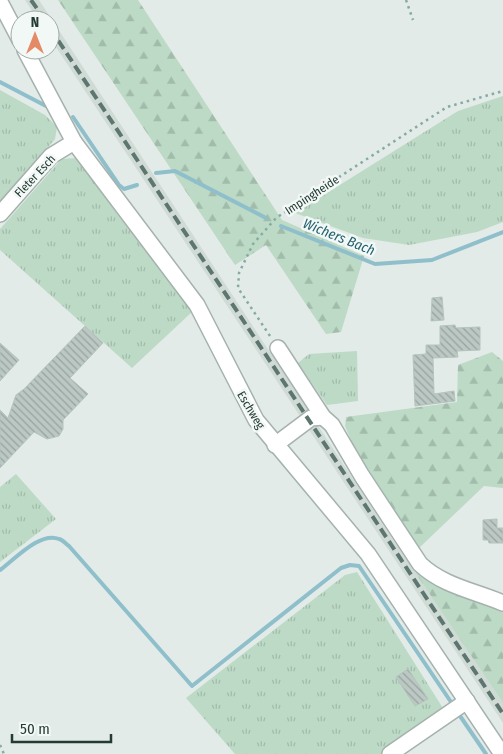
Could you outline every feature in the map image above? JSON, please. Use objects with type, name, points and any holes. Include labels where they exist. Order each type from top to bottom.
[{"type":"street","points":[[0,2],[10,21]]},
{"type":"street","name":"Eschweg","points":[[30,60],[74,142],[116,201],[169,266],[197,305],[250,412],[275,445],[368,554],[502,754]]},
{"type":"street","name":"Fleter Esch","points":[[0,214],[51,156],[74,142]]},
{"type":"street","points":[[278,348],[323,416],[332,425],[362,476],[420,564],[444,582],[503,603]]},
{"type":"street","points":[[275,445],[311,418],[323,416]]},
{"type":"street","points":[[390,754],[468,701]]},
{"type":"path","points":[[406,0],[412,20]]},
{"type":"path","name":"Impingheide","points":[[278,348],[238,288],[239,273],[254,244],[276,218],[447,107],[503,91]]},
{"type":"path","points":[[0,745],[4,754]]},
{"type":"shaded area","points":[[25,0],[39,0],[46,10],[32,10]]},
{"type":"shaded area","points":[[60,32],[393,540],[503,703],[503,723],[60,53]]},
{"type":"green space","points":[[58,0],[138,0],[282,220],[364,256],[341,332],[326,334],[266,245],[235,265]]},
{"type":"green space","points":[[0,90],[45,115],[57,127],[55,139],[0,203]]},
{"type":"green space","points":[[503,96],[503,222],[477,232],[409,245],[363,238],[295,213],[458,111]]},
{"type":"green space","points":[[77,158],[118,215],[193,311],[132,368],[0,250],[0,229],[59,162],[63,159]]},
{"type":"green space","points":[[357,351],[358,401],[327,405],[298,363],[309,354]]},
{"type":"green space","points":[[492,352],[503,361],[503,488],[484,486],[419,548],[354,447],[345,426],[346,417],[457,402],[458,365]]},
{"type":"green space","points":[[16,474],[56,519],[0,562],[0,487]]},
{"type":"green space","points":[[357,572],[446,713],[385,754],[235,754],[186,698],[345,575]]},
{"type":"green space","points":[[415,572],[503,612],[503,703]]},
{"type":"building","points":[[442,297],[444,320],[431,321],[432,298]]},
{"type":"building","points":[[455,325],[456,328],[480,327],[480,350],[457,351],[458,357],[433,358],[434,394],[454,391],[455,401],[415,406],[413,355],[426,354],[426,345],[440,345],[440,326]]},
{"type":"building","points":[[85,326],[103,343],[70,378],[88,394],[63,420],[63,429],[59,436],[47,439],[34,432],[0,468],[0,410],[8,418],[16,395]]},
{"type":"building","points":[[0,343],[19,360],[0,381]]},
{"type":"building","points":[[497,519],[497,528],[503,528],[503,543],[489,543],[488,540],[483,540],[483,520]]},
{"type":"building","points":[[408,669],[428,699],[415,706],[396,677]]},
{"type":"waterway","name":"Wichers Bach","points":[[0,82],[46,106]]},
{"type":"waterway","name":"Wichers Bach","points":[[73,117],[119,185],[124,189],[137,185]]},
{"type":"waterway","name":"Wichers Bach","points":[[156,173],[175,171],[266,218]]},
{"type":"waterway","name":"Wichers Bach","points":[[281,226],[375,264],[432,260],[503,232]]},
{"type":"waterway","points":[[0,570],[28,548],[44,539],[62,540],[192,686],[341,568],[350,565],[359,566],[453,705]]},
{"type":"waterway","points":[[458,713],[486,754]]},
{"type":"railway","points":[[31,0],[38,10]]},
{"type":"railway","points":[[60,43],[503,714]]}]
